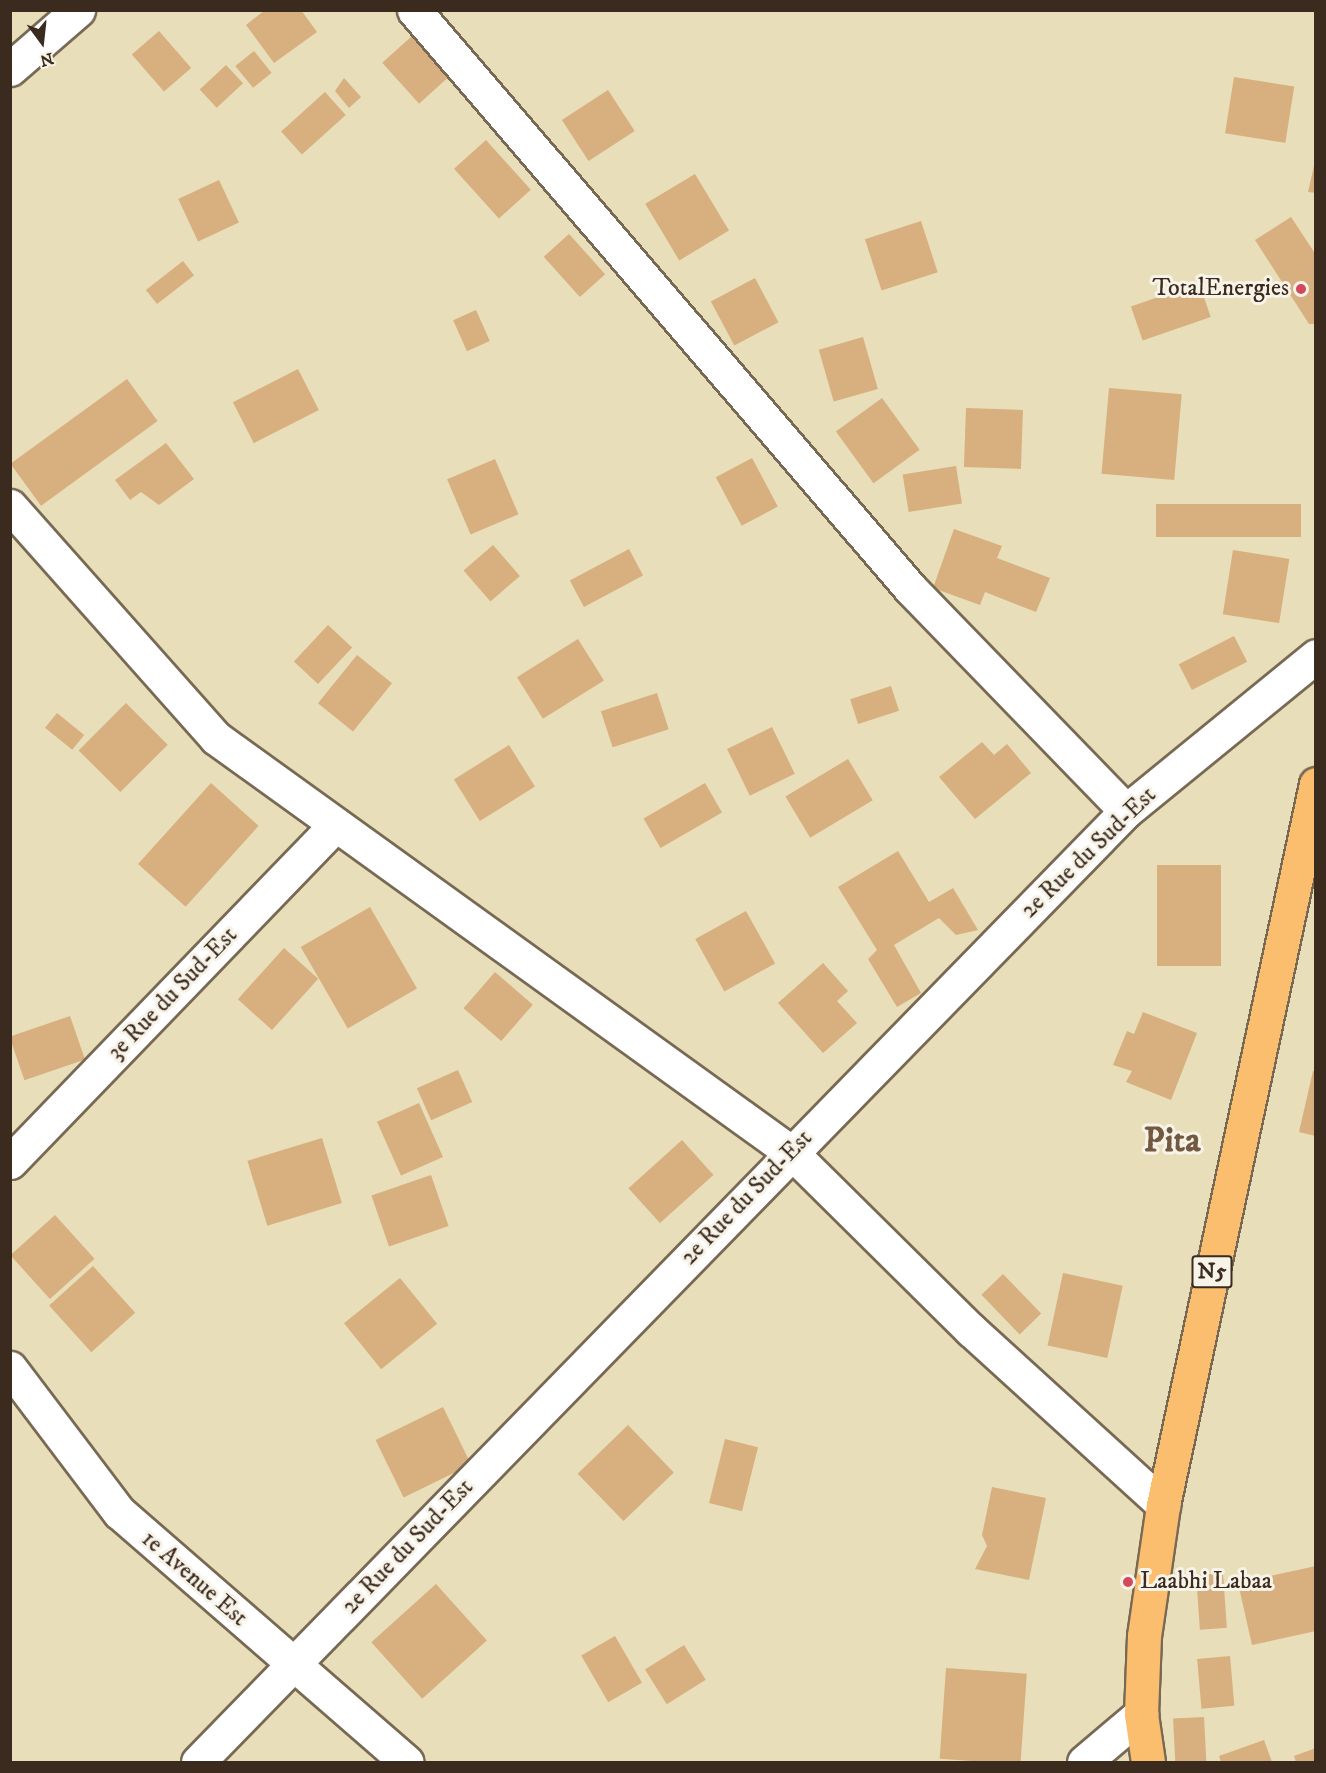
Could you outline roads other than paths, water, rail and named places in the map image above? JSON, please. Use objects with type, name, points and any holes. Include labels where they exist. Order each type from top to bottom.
[{"type":"highway","name":"N5","points":[[1148,1762],[1141,1714],[1144,1636],[1163,1505],[1316,784]]},
{"type":"street","points":[[10,69],[78,10]]},
{"type":"street","points":[[414,10],[910,588],[1126,811]]},
{"type":"street","points":[[10,506],[216,738],[792,1152],[971,1330],[1163,1505]]},
{"type":"street","name":"2e Rue du Sud-Est","points":[[198,1762],[1126,811],[1316,656]]},
{"type":"street","name":"3e Rue du Sud-Est","points":[[10,1162],[336,825]]},
{"type":"street","name":"1e Avenue Est","points":[[10,1368],[119,1512],[293,1666],[407,1762]]},
{"type":"street","points":[[1084,1762],[1141,1714]]},
{"type":"place","name":"TotalEnergies","points":[[1301,289]]},
{"type":"place","name":"Laabhi Labaa","points":[[1128,1582]]},
{"type":"district","name":"Pita","points":[[1172,1141]]}]
